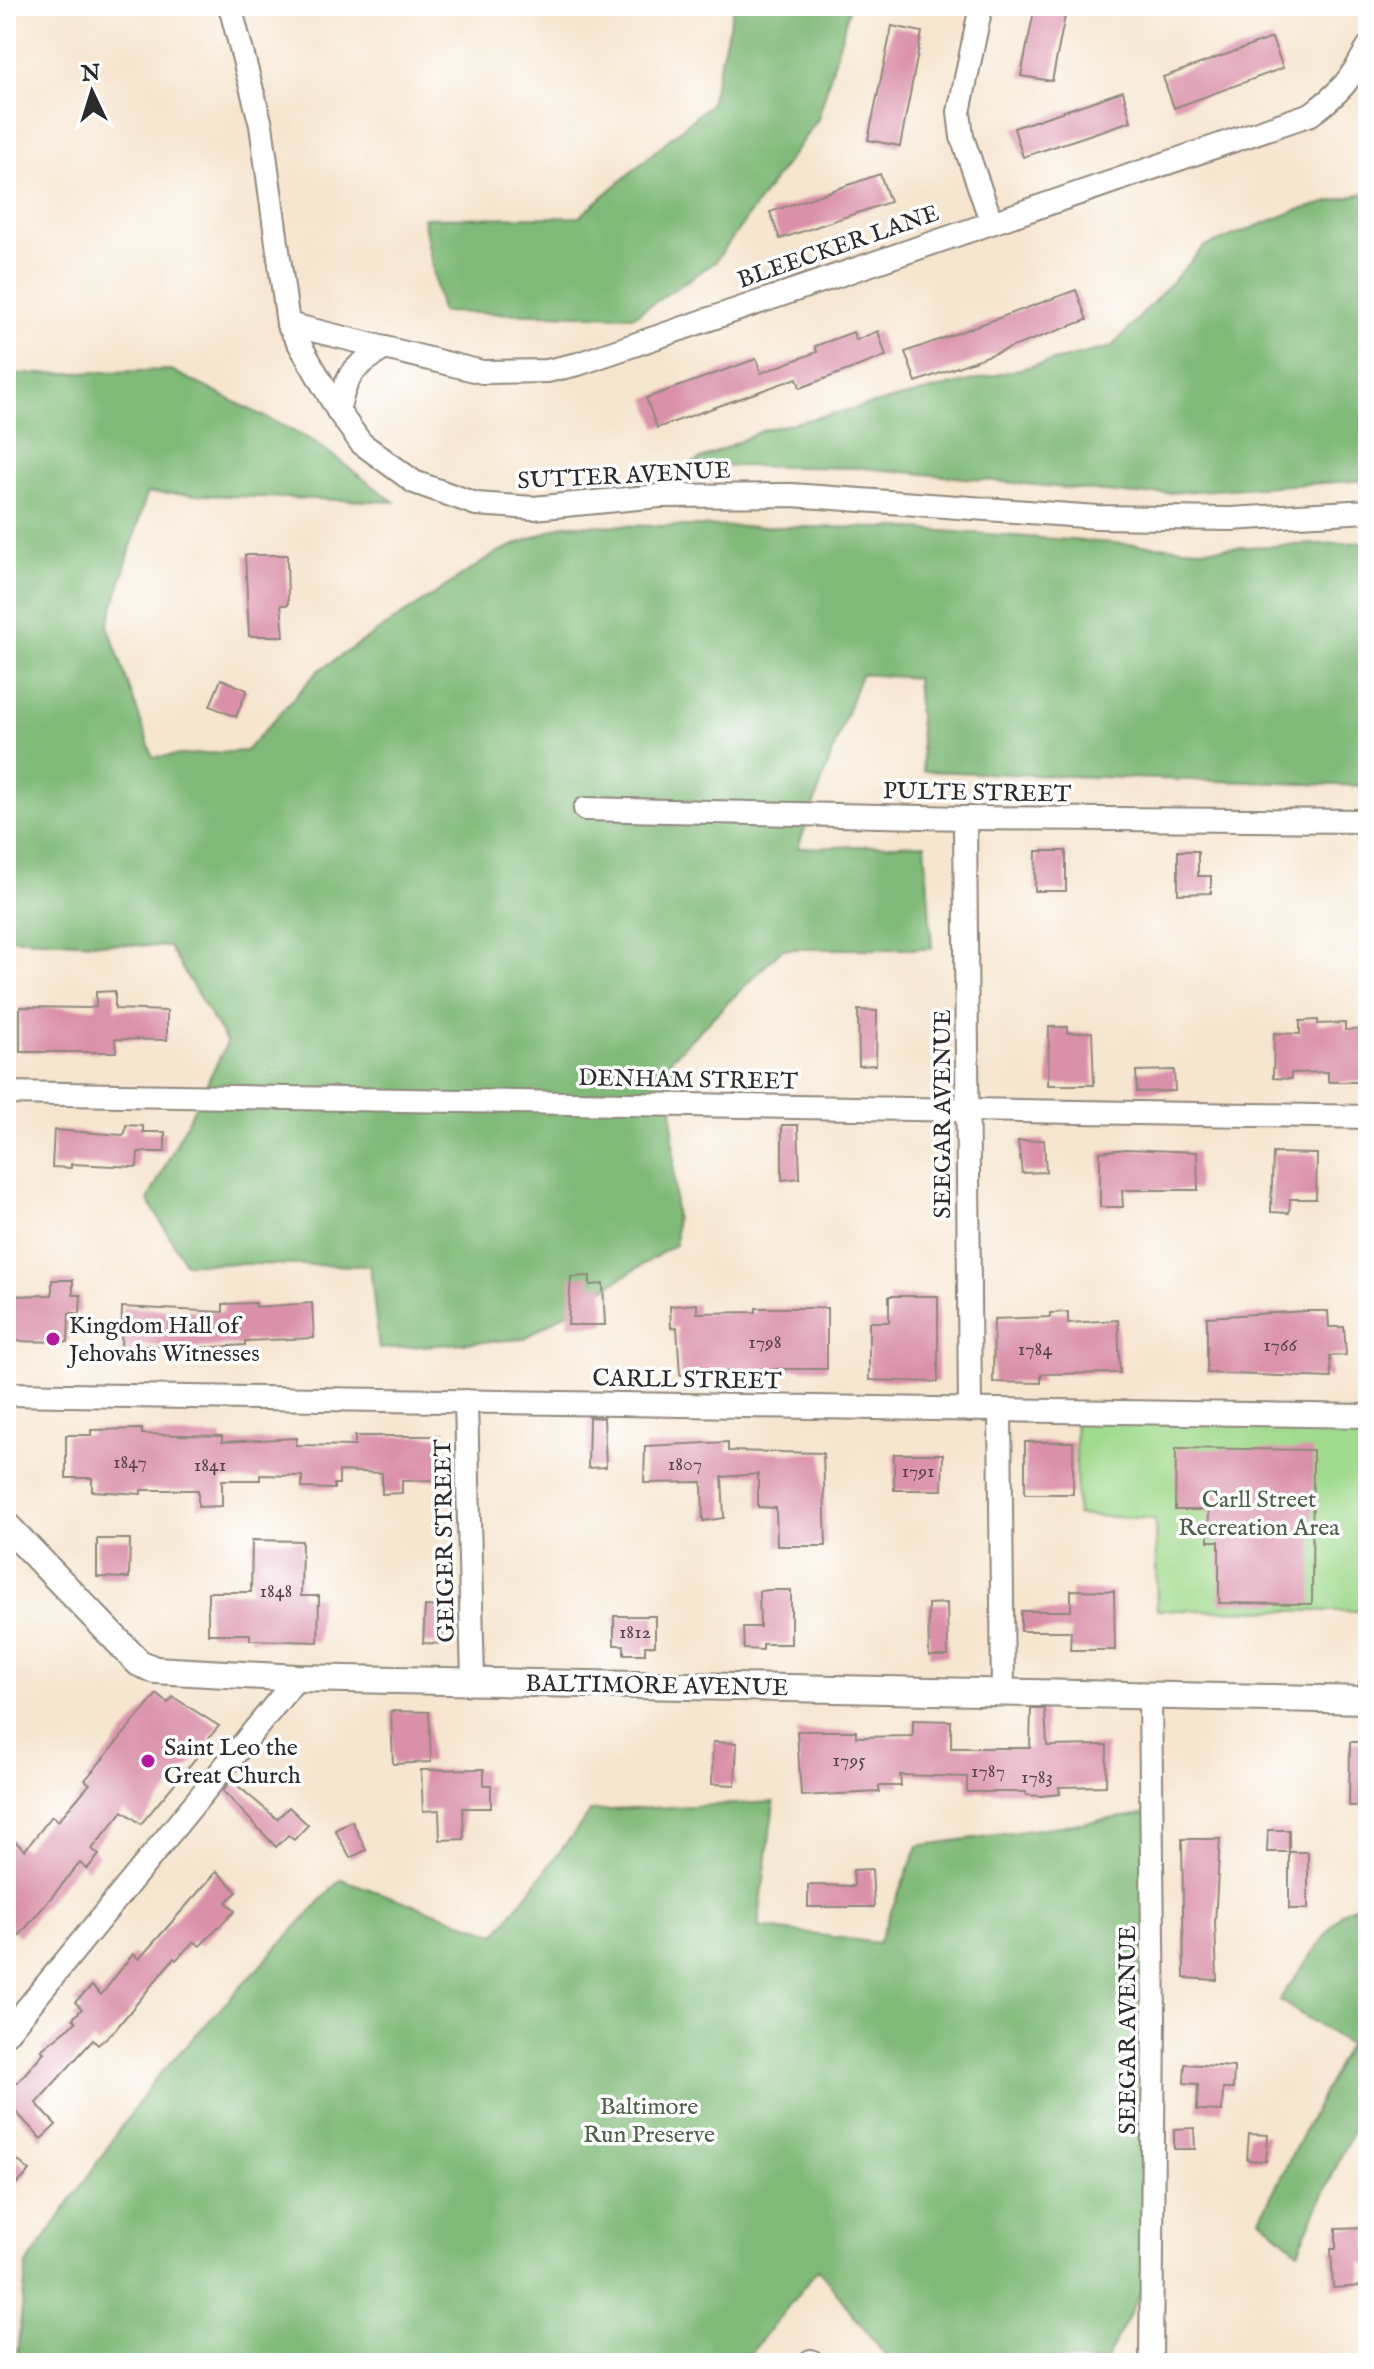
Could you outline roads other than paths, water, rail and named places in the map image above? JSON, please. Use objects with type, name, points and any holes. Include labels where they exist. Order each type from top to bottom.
[{"type":"street","name":"SUTTER AVENUE","points":[[230,6],[261,125],[288,324],[338,411],[361,443],[414,482],[476,504],[533,508],[659,496],[792,495],[1097,517],[1231,519],[1368,511]]},
{"type":"street","points":[[981,6],[959,112],[962,137],[991,221]]},
{"type":"street","name":"BLEECKER LANE","points":[[288,324],[482,372],[547,371],[578,364],[1311,114],[1338,95],[1354,76],[1368,47]]},
{"type":"street","points":[[338,411],[345,382],[354,366],[385,348]]},
{"type":"street","name":"PULTE STREET","points":[[585,809],[965,818],[1368,821]]},
{"type":"street","name":"SEEGAR AVENUE","points":[[965,818],[970,1410]]},
{"type":"street","name":"DENHAM STREET","points":[[6,1093],[1368,1117]]},
{"type":"street","name":"CARLL STREET","points":[[6,1394],[1368,1416]]},
{"type":"street","name":"GEIGER STREET","points":[[466,1401],[473,1680]]},
{"type":"street","points":[[1000,1410],[1003,1694]]},
{"type":"street","name":"BALTIMORE AVENUE","points":[[6,1525],[139,1663],[155,1670],[297,1678],[1368,1700]]},
{"type":"street","points":[[6,2034],[297,1678]]},
{"type":"street","name":"SEEGAR AVENUE","points":[[1150,1697],[1154,2020],[1151,2363]]},
{"type":"place","name":"Kingdom Hall of Jehovahs Witnesses","points":[[53,1339]]},
{"type":"place","name":"Saint Leo the Great Church","points":[[148,1761]]},
{"type":"park label","name":"Carll Street Recreation Area","points":[[1259,1513]]},
{"type":"park label","name":"Baltimore Run Preserve","points":[[649,2120]]}]
